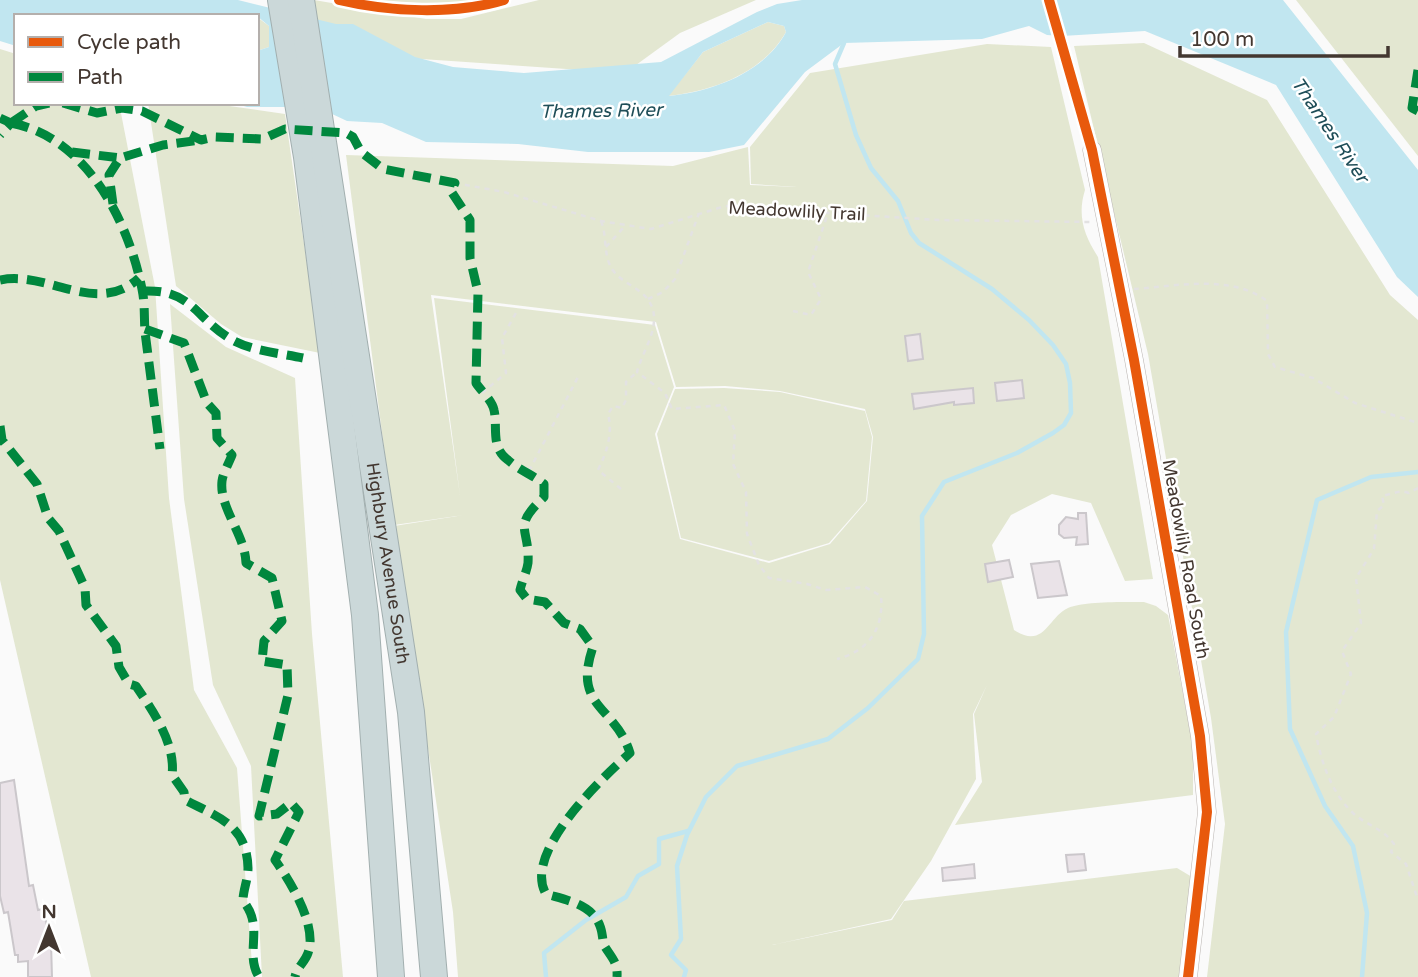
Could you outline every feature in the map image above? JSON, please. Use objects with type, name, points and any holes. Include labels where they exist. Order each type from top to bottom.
[{"type":"highway","points":[[281,0],[316,155]]},
{"type":"highway","points":[[301,0],[316,155]]},
{"type":"highway","name":"Highbury Avenue South","points":[[316,155],[365,615],[391,977]]},
{"type":"highway","name":"Highbury Avenue South","points":[[316,155],[411,712],[434,977]]},
{"type":"street","name":"Meadowlily Road South","points":[[1092,150],[1121,290],[1200,736],[1207,812],[1188,977]]},
{"type":"path","points":[[648,299],[663,292],[675,279],[699,213]]},
{"type":"path","points":[[793,310],[811,315],[821,299],[808,272],[828,213]]},
{"type":"path","points":[[601,221],[605,232],[604,250],[614,273],[648,299],[654,315],[654,334],[642,353],[637,372],[625,382],[626,400],[622,408],[613,407],[608,414],[606,455],[598,470],[621,489]]},
{"type":"path","points":[[604,250],[624,227]]},
{"type":"path","points":[[1121,290],[1228,284],[1252,289],[1267,301],[1268,354],[1275,367],[1313,378],[1355,403],[1418,424]]},
{"type":"path","points":[[482,393],[506,373],[502,338],[517,311]]},
{"type":"path","points":[[637,372],[665,393],[672,410],[724,405],[735,431],[733,464],[746,492],[747,534],[759,565],[769,578],[826,590],[865,587],[881,596],[882,612],[869,641],[858,654],[837,659]]},
{"type":"path","points":[[529,471],[578,377]]},
{"type":"path","points":[[1418,488],[1409,493],[1402,491],[1382,496],[1384,505],[1377,511],[1374,549],[1356,578],[1361,623],[1342,651],[1350,674],[1334,718],[1316,734],[1321,760],[1340,798],[1353,813],[1385,832],[1394,844],[1391,852],[1406,864],[1418,900]]},
{"type":"green space","points":[[314,0],[426,19],[461,19],[539,0],[756,0],[680,33],[625,73],[392,57],[319,34]]},
{"type":"green space","points":[[372,0],[483,0],[433,5]]},
{"type":"green space","points":[[1296,0],[1418,0],[1418,156]]},
{"type":"green space","points":[[259,18],[269,26],[269,47],[259,50]]},
{"type":"green space","points":[[768,22],[784,26],[786,32],[764,59],[735,78],[702,90],[668,96],[703,52]]},
{"type":"green space","points":[[1144,43],[1267,100],[1390,295],[1418,320],[1418,977],[1207,977],[1225,824],[1211,718],[1148,354],[1074,46]]},
{"type":"green space","points":[[987,44],[1051,47],[1085,190],[1083,225],[1098,257],[1153,579],[1125,581],[1091,503],[1052,494],[1011,515],[992,545],[1014,630],[1024,635],[1039,634],[1061,612],[1084,604],[1144,602],[1156,606],[1168,615],[1193,747],[1193,795],[955,825],[982,782],[974,714],[987,685],[973,714],[976,779],[931,861],[891,919],[772,945],[892,920],[904,901],[1177,868],[1192,877],[1180,977],[458,977],[453,912],[394,526],[464,515],[394,525],[346,155],[673,166],[748,147],[750,185],[797,187],[751,184],[750,147],[810,73]],"holes":[[[431,295],[656,322],[676,387],[725,386],[780,391],[865,409],[873,437],[867,501],[830,544],[769,563],[680,539],[655,434],[674,387],[655,325],[434,298],[460,495]]]},
{"type":"green space","points":[[0,49],[14,53],[14,105],[119,105],[155,287],[169,498],[194,690],[237,768],[253,977],[91,977],[0,580]]},
{"type":"green space","points":[[148,105],[222,105],[285,114],[320,353],[242,337],[221,324],[176,286]]},
{"type":"green space","points":[[170,304],[226,347],[295,378],[312,634],[343,977],[262,977],[251,766],[213,685],[184,499]]},
{"type":"green space","points":[[724,388],[780,392],[865,411],[872,437],[866,501],[829,543],[769,561],[681,538],[657,434],[675,389]]},
{"type":"water","name":"Thames River","points":[[0,0],[238,0],[336,24],[353,24],[415,57],[453,67],[524,73],[661,62],[757,12],[777,4],[802,0],[1283,0],[1418,170],[1418,297],[1397,277],[1276,85],[1145,31],[1062,36],[1047,35],[1029,26],[982,39],[844,43],[805,72],[744,145],[709,152],[588,152],[518,144],[426,142],[382,123],[347,121],[330,113],[290,107],[247,107],[240,105],[259,105],[259,50],[269,47],[269,26],[259,18],[259,14],[14,14],[14,45],[0,41]],"holes":[[[768,22],[784,26],[786,32],[765,59],[736,78],[703,90],[669,96],[703,52]]]},
{"type":"building","points":[[920,334],[923,359],[908,361],[905,336]]},
{"type":"building","points":[[1022,380],[1024,398],[997,401],[995,383]]},
{"type":"building","points":[[973,388],[974,403],[954,405],[954,402],[914,409],[912,394]]},
{"type":"building","points":[[1078,513],[1086,513],[1088,544],[1076,545],[1077,537],[1064,538],[1059,534],[1059,525],[1066,517],[1078,519]]},
{"type":"building","points":[[1009,560],[1013,577],[988,582],[985,564]]},
{"type":"building","points":[[1059,561],[1067,595],[1038,598],[1031,564]]},
{"type":"building","points":[[14,780],[29,886],[33,885],[38,910],[43,909],[51,943],[52,977],[28,977],[28,961],[18,962],[8,912],[4,913],[0,896],[0,783]]},
{"type":"building","points":[[1084,854],[1086,870],[1068,872],[1066,855]]},
{"type":"building","points":[[974,864],[975,878],[943,881],[942,868]]},
{"type":"waterway","points":[[684,977],[686,970],[671,955],[681,939],[677,866],[687,835],[706,797],[737,766],[828,739],[868,708],[918,659],[924,634],[922,516],[944,482],[1017,453],[1064,425],[1071,413],[1066,364],[1053,345],[1029,320],[992,289],[919,243],[911,233],[898,201],[871,168],[856,135],[835,64],[844,43]]},
{"type":"waterway","points":[[1362,977],[1367,913],[1353,846],[1325,806],[1290,729],[1286,632],[1317,500],[1371,477],[1418,472]]},
{"type":"waterway","points":[[546,977],[544,953],[586,920],[626,897],[638,876],[659,864],[659,839],[688,831]]},
{"type":"marked path","points":[[1418,70],[1412,108],[1418,111]]},
{"type":"marked path","points":[[11,123],[40,105]]},
{"type":"marked path","points":[[70,105],[97,113],[122,108],[142,111],[201,140],[215,137],[263,139],[285,129],[346,133],[353,137],[361,152],[383,169],[455,183],[451,191],[470,220],[470,258],[478,292],[476,383],[493,406],[497,443],[502,455],[544,484],[544,497],[525,522],[528,563],[520,590],[527,599],[545,602],[564,623],[580,629],[593,647],[588,667],[588,683],[592,695],[623,737],[630,753],[568,818],[545,858],[542,877],[546,894],[577,904],[596,919],[605,947],[615,964],[617,977]]},
{"type":"marked path","points":[[0,118],[11,123],[0,135]]},
{"type":"marked path","points":[[11,123],[38,131],[61,145],[82,163],[99,185],[126,236],[143,294],[145,332],[160,449]]},
{"type":"marked path","points":[[113,204],[109,175],[120,158],[163,145],[201,140]]},
{"type":"marked path","points":[[72,152],[120,158]]},
{"type":"marked path","points":[[0,280],[36,281],[71,290],[106,293],[123,289],[139,278]]},
{"type":"marked path","points":[[143,291],[172,294],[182,299],[217,330],[246,346],[303,358]]},
{"type":"marked path","points":[[145,329],[184,343],[207,403],[216,413],[217,438],[232,455],[223,478],[224,501],[245,552],[246,563],[272,578],[282,621],[264,641],[262,661],[287,665],[288,695],[259,816],[277,814],[291,803],[299,812],[275,860],[301,904],[309,930],[308,953],[295,977]]},
{"type":"marked path","points":[[0,426],[2,440],[37,484],[48,518],[59,531],[85,588],[86,605],[116,646],[119,667],[129,684],[136,686],[162,728],[170,752],[172,775],[184,792],[185,800],[229,824],[242,842],[248,868],[243,901],[253,920],[253,959],[259,977]]},
{"type":"cycle path","points":[[339,0],[379,7],[422,10],[465,8],[504,0]]},
{"type":"cycle path","points":[[1049,0],[1092,150],[1134,360],[1200,736],[1207,812],[1188,977]]}]
